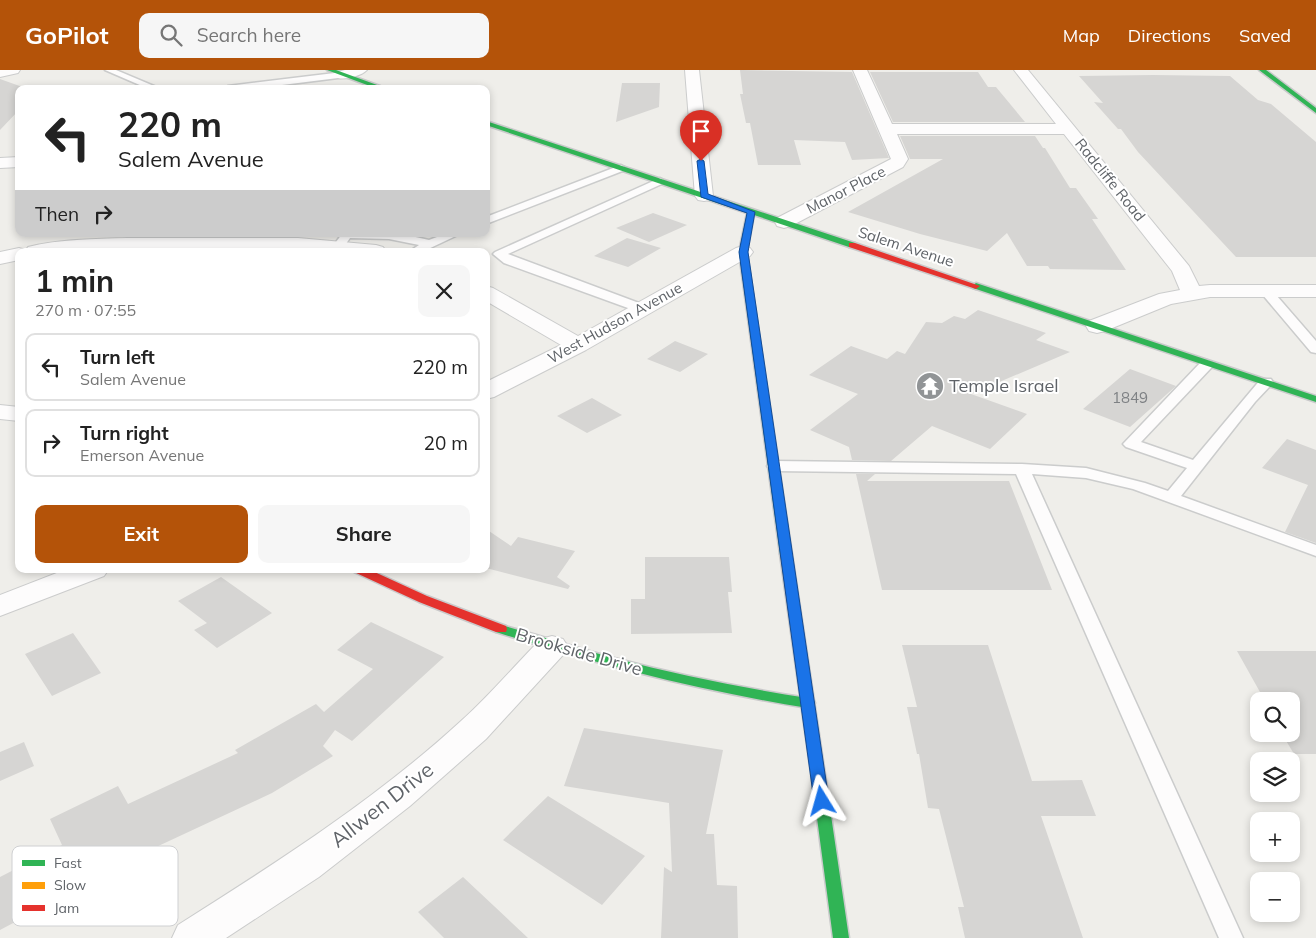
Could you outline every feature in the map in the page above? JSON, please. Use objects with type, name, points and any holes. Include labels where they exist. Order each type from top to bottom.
[{"type":"street","points":[[0,73],[13,70]]},
{"type":"street","points":[[337,72],[360,70]]},
{"type":"street","points":[[692,70],[704,196]]},
{"type":"street","name":"Manor Place","points":[[784,222],[897,163],[900,159],[860,70]]},
{"type":"street","name":"Radcliffe Road","points":[[1021,70],[1182,270],[1192,294]]},
{"type":"street","points":[[1262,70],[1316,111]]},
{"type":"street","points":[[337,72],[374,85]]},
{"type":"street","name":"Salem Avenue","points":[[490,124],[1207,364],[1314,396]]},
{"type":"street","points":[[888,129],[1069,129]]},
{"type":"street","points":[[0,163],[15,162]]},
{"type":"street","points":[[751,212],[744,252],[841,938]]},
{"type":"street","points":[[62,248],[140,244],[295,244],[354,248]]},
{"type":"street","name":"West Hudson Avenue","points":[[490,390],[578,345],[744,252]]},
{"type":"street","points":[[0,258],[15,255]]},
{"type":"street","points":[[1097,326],[1166,298],[1210,291],[1316,291]]},
{"type":"street","points":[[490,294],[578,345]]},
{"type":"street","points":[[0,412],[15,414]]},
{"type":"street","points":[[0,606],[84,573]]},
{"type":"street","name":"Brookside Drive","points":[[366,573],[472,619],[552,647],[690,682],[758,696],[808,703]]},
{"type":"street","name":"Allwen Drive","points":[[192,938],[305,865],[397,796],[474,730],[552,647]]},
{"type":"lane","points":[[109,70],[147,85]]},
{"type":"lane","points":[[254,85],[337,72]]},
{"type":"lane","points":[[490,219],[621,168]]},
{"type":"lane","points":[[490,257],[660,181]]},
{"type":"lane","points":[[339,246],[346,237]]},
{"type":"lane","points":[[402,237],[417,239],[429,244]]},
{"type":"lane","points":[[422,248],[446,237]]},
{"type":"lane","points":[[499,254],[508,260],[643,308]]},
{"type":"lane","points":[[1266,291],[1316,349]]},
{"type":"lane","points":[[1197,466],[1131,444],[1207,364]]},
{"type":"lane","points":[[1171,498],[1250,399],[1266,382]]},
{"type":"lane","points":[[775,466],[1022,469],[1086,474],[1139,486],[1316,551]]},
{"type":"lane","points":[[1022,469],[1231,938]]},
{"type":"building","points":[[740,70],[852,72],[889,158],[852,160],[845,142],[794,140],[801,165],[758,165],[750,123],[746,123],[740,94],[743,94]]},
{"type":"building","points":[[870,72],[978,72],[988,87],[996,87],[1025,122],[893,122]]},
{"type":"building","points":[[1079,76],[1230,76],[1258,100],[1271,104],[1316,142],[1316,257],[1236,257],[1138,152],[1121,129],[1118,129],[1094,102],[1103,103]]},
{"type":"building","points":[[0,79],[17,85],[15,85],[15,114],[0,130]]},
{"type":"building","points":[[622,83],[660,83],[659,107],[616,122]]},
{"type":"building","points":[[900,136],[1035,136],[1043,148],[1045,148],[1070,188],[1076,188],[1098,219],[1092,219],[1126,270],[1050,269],[1048,266],[1027,266],[1007,233],[987,251],[920,234],[848,212],[943,159],[910,159]]},
{"type":"building","points":[[653,213],[687,225],[649,242],[616,228]]},
{"type":"building","points":[[627,238],[661,248],[628,267],[594,256]]},
{"type":"building","name":"Temple Israel","points":[[978,310],[1046,333],[1036,340],[1070,352],[971,394],[1027,414],[990,449],[932,426],[891,461],[852,460],[849,447],[810,430],[858,394],[809,375],[851,346],[887,359],[897,351],[905,354],[926,322],[942,323],[954,316],[965,319]]},
{"type":"building","points":[[675,341],[708,354],[680,372],[647,359]]},
{"type":"building","points":[[1130,369],[1176,386],[1130,427],[1083,409]]},
{"type":"building","points":[[592,398],[622,415],[587,433],[557,416]]},
{"type":"building","points":[[1287,439],[1316,450],[1316,543],[1285,532],[1308,485],[1262,468]]},
{"type":"building","points":[[856,474],[875,474],[867,481],[1009,481],[1052,590],[882,590]]},
{"type":"building","points":[[490,532],[511,546],[518,537],[575,551],[557,577],[570,586],[568,589],[490,569]]},
{"type":"building","points":[[645,557],[729,557],[732,592],[728,592],[732,633],[631,634],[631,599],[645,599]]},
{"type":"building","points":[[221,577],[272,613],[217,648],[194,630],[207,623],[178,601]]},
{"type":"building","points":[[371,622],[444,657],[352,741],[335,730],[323,746],[333,756],[272,793],[158,846],[60,846],[62,845],[50,819],[118,786],[128,804],[238,753],[235,750],[316,704],[324,712],[373,669],[337,650]]},
{"type":"building","points":[[73,633],[101,673],[52,696],[25,654]]},
{"type":"building","points":[[902,645],[988,645],[1032,781],[1082,780],[1096,816],[1041,816],[1083,938],[965,938],[958,907],[964,907],[939,809],[928,808],[919,754],[917,754],[907,707],[917,707]]},
{"type":"building","points":[[1237,651],[1316,651],[1316,754],[1293,752],[1287,742],[1300,742],[1300,692],[1260,692]]},
{"type":"building","points":[[584,728],[723,750],[706,834],[714,834],[717,885],[737,886],[738,938],[661,938],[664,867],[672,872],[669,803],[564,786]]},
{"type":"building","points":[[24,742],[34,766],[0,781],[0,752]]},
{"type":"building","points":[[548,796],[645,856],[602,905],[503,840]]},
{"type":"building","points":[[12,871],[12,924],[0,930],[0,877]]},
{"type":"building","points":[[463,877],[528,938],[444,938],[418,912]]},
{"type":"traffic: fast","points":[[330,70],[373,85]]},
{"type":"traffic: fast","points":[[1262,70],[1316,111]]},
{"type":"traffic: fast","points":[[490,124],[852,245]]},
{"type":"traffic: fast","points":[[751,212],[743,252],[786,554]]},
{"type":"traffic: fast","points":[[976,286],[1316,399]]},
{"type":"traffic: fast","points":[[501,629],[653,673],[730,690],[808,703]]},
{"type":"traffic: fast","points":[[820,788],[841,938]]},
{"type":"traffic: slow","points":[[786,554],[820,788]]},
{"type":"traffic: jam","points":[[852,245],[976,286]]},
{"type":"traffic: jam","points":[[367,573],[423,599],[501,629]]},
{"type":"place","name":"Temple Israel","points":[[930,386]]},
{"type":"route","points":[[701,161],[704,196],[751,212],[744,252],[822,801]]}]
